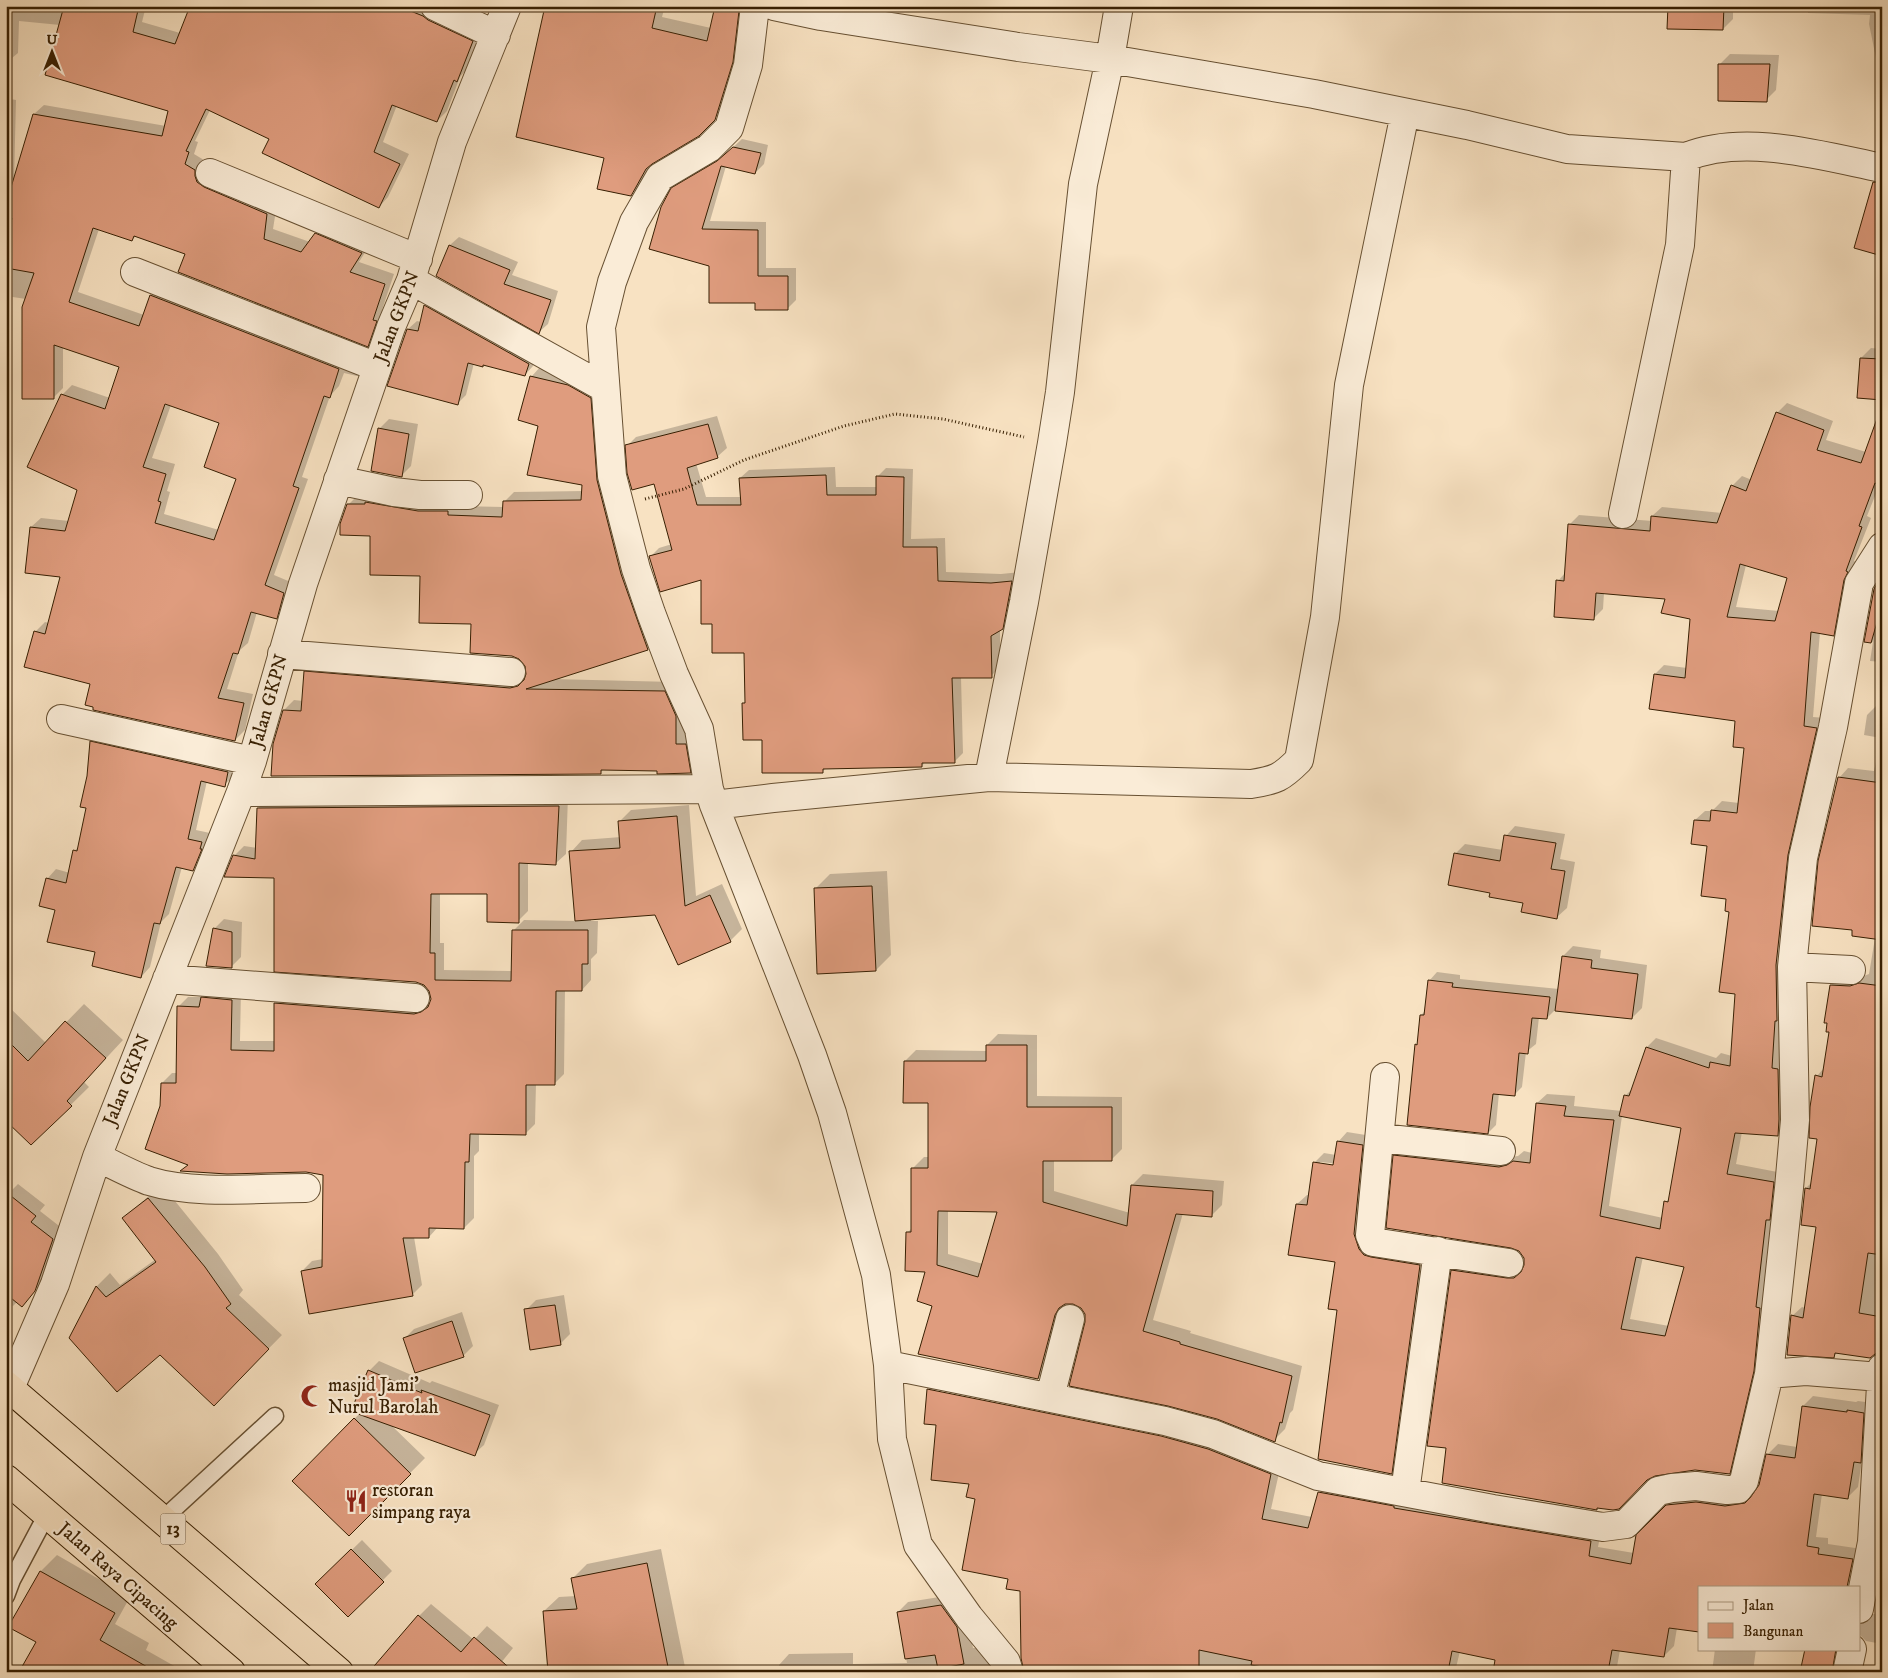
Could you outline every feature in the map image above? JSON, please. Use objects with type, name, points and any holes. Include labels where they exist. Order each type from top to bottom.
[{"type":"highway","name":"13","points":[[8,1386],[340,1672]]},
{"type":"highway","name":"Jalan Raya Cipacing","points":[[6,1479],[232,1672]]},
{"type":"street","points":[[435,6],[496,35]]},
{"type":"street","name":"Jalan GKPN","points":[[8,1386],[55,1284],[97,1157],[241,792],[252,761],[303,584],[404,292],[415,270],[452,142],[508,6]]},
{"type":"street","points":[[755,6],[748,64],[729,128],[710,148],[660,177],[634,222],[612,282],[602,327],[612,476],[636,569],[674,674],[699,729],[711,797],[812,1055],[832,1113],[876,1275],[888,1365],[892,1439],[918,1544],[969,1617],[1006,1662],[1009,1672]]},
{"type":"street","points":[[774,6],[831,18],[1018,47],[1110,59],[1314,94],[1467,125],[1567,149],[1686,156],[1701,150],[1733,147],[1772,148],[1798,150],[1882,168]]},
{"type":"street","points":[[989,777],[1024,602],[1052,443],[1060,392],[1083,184],[1110,59],[1119,6]]},
{"type":"street","points":[[241,792],[773,798],[989,777],[1251,784],[1272,781],[1284,775],[1299,760],[1325,617],[1350,386],[1405,113]]},
{"type":"street","points":[[1623,514],[1680,245],[1686,156]]},
{"type":"street","points":[[210,173],[415,270],[605,388]]},
{"type":"street","points":[[135,272],[377,368]]},
{"type":"street","points":[[338,480],[394,492],[420,495],[468,494]]},
{"type":"street","points":[[888,1365],[1165,1421],[1213,1434],[1318,1476],[1494,1510],[1603,1527],[1626,1524],[1658,1492],[1665,1490],[1696,1486],[1726,1490],[1738,1489],[1744,1481],[1769,1374],[1795,1120],[1792,967],[1803,858],[1833,727],[1859,583],[1882,547]]},
{"type":"street","points":[[282,654],[511,672]]},
{"type":"street","points":[[62,719],[252,761]]},
{"type":"street","points":[[1792,967],[1851,970]]},
{"type":"street","points":[[167,980],[415,998]]},
{"type":"street","points":[[1386,1077],[1370,1235],[1373,1242],[1509,1263]]},
{"type":"street","points":[[1380,1138],[1500,1151]]},
{"type":"street","points":[[97,1157],[148,1180],[172,1186],[201,1188],[306,1188]]},
{"type":"street","points":[[1405,1492],[1438,1251]]},
{"type":"street","points":[[1050,1397],[1070,1319]]},
{"type":"street","points":[[1769,1374],[1806,1371],[1881,1373],[1872,1542],[1860,1604]]},
{"type":"street","points":[[1847,1672],[1852,1650]]},
{"type":"lane","points":[[162,1520],[275,1416]]},
{"type":"lane","points":[[6,1596],[12,1580],[47,1514]]},
{"type":"path","points":[[620,505],[684,489],[744,460],[844,426],[895,414],[942,419],[1052,443]]},
{"type":"building","points":[[64,6],[139,6],[133,32],[175,44],[190,6],[398,6],[423,16],[473,41],[457,82],[454,80],[437,122],[392,105],[374,152],[400,164],[379,208],[262,153],[269,139],[206,109],[186,151],[189,152],[185,164],[195,170],[197,182],[204,187],[267,214],[264,239],[301,252],[315,233],[362,253],[350,272],[385,284],[373,320],[377,321],[368,347],[178,272],[185,254],[134,236],[132,241],[93,228],[69,302],[139,326],[150,295],[339,369],[330,398],[324,396],[293,486],[299,488],[265,585],[284,593],[277,619],[251,612],[238,654],[233,653],[218,698],[244,703],[235,741],[93,710],[93,707],[85,705],[90,684],[24,667],[34,631],[45,634],[60,577],[25,573],[30,527],[65,531],[77,490],[27,467],[61,394],[105,409],[119,367],[54,345],[54,399],[22,399],[22,307],[34,273],[6,268],[6,248],[12,218],[6,217],[6,204],[33,114],[162,136],[168,111],[45,75]],"holes":[[[165,404],[219,423],[204,467],[236,479],[214,540],[155,523],[161,502],[158,501],[166,474],[143,467]]]},
{"type":"building","points":[[545,6],[657,6],[652,28],[707,41],[715,6],[739,11],[733,62],[715,120],[699,136],[646,169],[631,196],[597,189],[604,158],[516,137]]},
{"type":"building","points":[[1668,6],[1724,6],[1723,30],[1667,29]]},
{"type":"building","points":[[1718,64],[1770,64],[1767,102],[1718,101]]},
{"type":"building","points":[[733,147],[761,153],[755,174],[721,166],[702,229],[758,230],[758,276],[788,276],[788,310],[755,310],[755,303],[709,303],[709,266],[649,249],[661,207],[671,188],[717,161]]},
{"type":"building","points":[[1873,182],[1882,183],[1882,256],[1854,248]]},
{"type":"building","points":[[449,245],[510,270],[504,284],[551,300],[539,334],[436,276]]},
{"type":"building","points":[[424,305],[529,364],[525,376],[468,363],[458,405],[387,386],[407,329],[418,331]]},
{"type":"building","points":[[1860,358],[1882,359],[1882,400],[1857,398]]},
{"type":"building","points":[[530,376],[568,385],[591,398],[597,480],[621,574],[648,650],[526,689],[665,691],[676,716],[676,744],[686,744],[691,773],[657,774],[657,771],[601,770],[601,774],[271,776],[273,744],[283,710],[301,711],[304,671],[510,688],[518,686],[524,680],[526,674],[525,666],[519,659],[512,656],[470,653],[471,624],[419,623],[420,576],[370,575],[370,536],[340,535],[340,524],[347,504],[365,504],[365,502],[418,511],[448,511],[448,515],[502,517],[503,501],[581,500],[582,485],[527,475],[538,426],[518,420]]},
{"type":"building","points":[[1776,412],[1824,430],[1817,450],[1861,463],[1879,413],[1882,413],[1882,486],[1875,483],[1859,526],[1862,527],[1846,571],[1848,572],[1844,580],[1834,636],[1811,632],[1804,726],[1817,728],[1788,855],[1776,965],[1777,1021],[1775,1021],[1772,1068],[1778,1069],[1778,1136],[1735,1133],[1727,1174],[1774,1182],[1770,1220],[1766,1220],[1756,1307],[1760,1308],[1754,1371],[1730,1474],[1695,1470],[1655,1476],[1647,1480],[1619,1509],[1613,1510],[1597,1508],[1597,1510],[1442,1483],[1446,1448],[1427,1446],[1451,1270],[1514,1278],[1521,1272],[1524,1258],[1519,1251],[1511,1248],[1386,1228],[1393,1155],[1499,1167],[1513,1161],[1530,1163],[1536,1103],[1566,1106],[1564,1116],[1614,1120],[1600,1216],[1660,1229],[1664,1201],[1668,1202],[1681,1128],[1619,1116],[1624,1095],[1629,1096],[1646,1047],[1709,1068],[1710,1062],[1730,1066],[1735,994],[1719,992],[1729,912],[1725,911],[1726,899],[1701,896],[1707,846],[1691,844],[1694,820],[1710,821],[1711,810],[1737,813],[1744,748],[1733,747],[1735,721],[1649,709],[1654,674],[1685,678],[1690,619],[1661,613],[1665,599],[1596,593],[1594,620],[1554,617],[1556,580],[1564,581],[1568,524],[1650,531],[1651,516],[1717,523],[1731,485],[1746,491]],"holes":[[[1740,564],[1787,578],[1775,621],[1727,617]],[[1636,1257],[1684,1267],[1665,1336],[1621,1329]]]},
{"type":"building","points":[[708,424],[718,458],[687,468],[697,505],[741,505],[739,478],[826,475],[827,495],[876,495],[876,476],[904,477],[903,547],[937,547],[938,581],[991,583],[1012,581],[1003,629],[991,636],[992,678],[952,678],[955,763],[922,763],[922,767],[823,769],[823,773],[762,773],[762,740],[743,740],[742,703],[745,703],[744,653],[712,653],[712,624],[701,624],[701,580],[660,592],[649,556],[672,550],[654,484],[632,490],[627,473],[625,445]]},
{"type":"building","points":[[378,428],[409,434],[402,477],[371,471]]},
{"type":"building","points":[[1879,580],[1882,581],[1882,605],[1871,643],[1864,642],[1874,589]]},
{"type":"building","points":[[90,741],[228,772],[225,787],[201,781],[188,839],[202,842],[200,849],[202,849],[193,871],[176,867],[160,924],[154,923],[141,978],[92,966],[95,952],[47,942],[55,910],[39,906],[46,878],[66,883],[73,850],[77,851],[86,808],[80,807],[87,776]]},
{"type":"building","points":[[1838,777],[1882,783],[1882,940],[1852,936],[1852,930],[1812,926],[1818,861]]},
{"type":"building","points":[[559,806],[556,865],[519,863],[519,923],[487,922],[487,894],[431,894],[430,953],[435,953],[435,980],[511,981],[512,930],[588,930],[588,964],[582,964],[582,991],[556,991],[555,1085],[526,1085],[526,1135],[470,1134],[469,1162],[465,1162],[464,1229],[429,1228],[429,1238],[403,1238],[413,1296],[309,1314],[301,1271],[322,1267],[323,1175],[306,1172],[227,1174],[180,1171],[188,1165],[145,1149],[160,1106],[161,1083],[176,1083],[177,1006],[199,1007],[201,997],[232,1000],[231,1050],[274,1051],[274,1003],[414,1014],[428,1007],[431,999],[429,991],[424,985],[416,982],[274,972],[274,878],[224,877],[233,855],[255,859],[257,808]]},
{"type":"building","points":[[677,816],[685,906],[710,895],[731,942],[678,965],[655,915],[575,921],[569,851],[620,848],[618,821]]},
{"type":"building","points":[[1504,835],[1556,843],[1551,869],[1565,871],[1557,919],[1521,912],[1523,903],[1489,897],[1490,893],[1448,885],[1454,853],[1500,861]]},
{"type":"building","points":[[872,886],[876,971],[817,974],[814,888]]},
{"type":"building","points":[[213,928],[232,932],[232,968],[206,966]]},
{"type":"building","points":[[1562,956],[1592,960],[1591,968],[1638,974],[1632,1019],[1555,1011]]},
{"type":"building","points":[[1428,980],[1453,983],[1452,987],[1550,997],[1547,1019],[1532,1018],[1528,1054],[1519,1053],[1515,1096],[1493,1094],[1488,1134],[1407,1125],[1415,1044],[1417,1045],[1420,1015],[1424,1015]]},
{"type":"building","points":[[1859,983],[1882,986],[1882,1255],[1868,1253],[1859,1313],[1882,1317],[1882,1353],[1875,1354],[1870,1358],[1835,1353],[1834,1358],[1787,1355],[1791,1315],[1803,1318],[1816,1227],[1801,1225],[1805,1188],[1810,1189],[1817,1139],[1809,1138],[1810,1107],[1815,1075],[1822,1077],[1829,1032],[1826,1032],[1827,1023],[1824,1023],[1830,985],[1850,986]]},
{"type":"building","points":[[65,1021],[106,1058],[67,1101],[72,1106],[31,1145],[6,1121],[6,1039],[28,1061]]},
{"type":"building","points":[[986,1045],[1027,1045],[1027,1107],[1112,1107],[1112,1161],[1043,1161],[1043,1202],[1127,1226],[1131,1185],[1213,1191],[1212,1217],[1176,1214],[1143,1331],[1180,1342],[1180,1344],[1292,1376],[1282,1423],[1280,1422],[1275,1442],[1217,1419],[1168,1406],[1069,1386],[1085,1322],[1085,1314],[1081,1308],[1073,1304],[1065,1304],[1059,1308],[1055,1315],[1038,1379],[918,1354],[932,1306],[917,1301],[925,1272],[905,1271],[906,1232],[911,1232],[911,1168],[928,1168],[928,1103],[903,1103],[904,1061],[986,1061]],"holes":[[[938,1211],[997,1212],[978,1277],[937,1265]]]},
{"type":"building","points":[[1337,1141],[1363,1145],[1354,1234],[1359,1249],[1364,1255],[1371,1257],[1420,1265],[1392,1474],[1318,1459],[1337,1310],[1328,1309],[1335,1262],[1288,1255],[1296,1204],[1307,1205],[1313,1162],[1333,1165]]},
{"type":"building","points":[[6,1192],[36,1216],[31,1222],[53,1239],[35,1291],[22,1307],[6,1294]]},
{"type":"building","points":[[148,1198],[205,1267],[231,1304],[226,1308],[269,1349],[214,1406],[160,1355],[117,1392],[69,1338],[96,1286],[106,1297],[156,1262],[122,1218]]},
{"type":"building","points":[[555,1305],[561,1345],[530,1350],[524,1309]]},
{"type":"building","points":[[452,1321],[464,1357],[415,1373],[403,1338]]},
{"type":"building","points":[[368,1370],[422,1393],[421,1390],[490,1415],[475,1456],[358,1414],[362,1410],[353,1406]]},
{"type":"building","points":[[927,1389],[1161,1436],[1208,1449],[1271,1474],[1262,1519],[1308,1528],[1318,1492],[1394,1506],[1394,1508],[1591,1541],[1589,1556],[1631,1564],[1636,1535],[1666,1505],[1696,1502],[1725,1506],[1745,1503],[1759,1485],[1766,1454],[1795,1458],[1802,1406],[1864,1413],[1861,1463],[1854,1462],[1848,1499],[1814,1494],[1807,1546],[1819,1548],[1818,1554],[1853,1559],[1847,1586],[1698,1586],[1698,1632],[1669,1628],[1664,1657],[1612,1650],[1608,1672],[1493,1672],[1495,1660],[1452,1651],[1448,1672],[1292,1672],[1251,1665],[1252,1661],[1199,1650],[1199,1672],[1024,1672],[1021,1658],[1020,1591],[1006,1589],[1008,1579],[962,1570],[975,1499],[966,1497],[969,1484],[931,1480],[936,1425],[924,1424]]},
{"type":"building","points":[[354,1418],[411,1474],[349,1536],[292,1481]]},
{"type":"building","points":[[351,1549],[384,1582],[348,1617],[315,1584]]},
{"type":"building","points":[[647,1563],[669,1672],[548,1672],[543,1611],[577,1609],[571,1578]]},
{"type":"building","points":[[40,1571],[115,1613],[100,1640],[156,1672],[19,1672],[36,1642],[8,1627]]},
{"type":"building","points":[[941,1605],[957,1627],[964,1664],[938,1669],[935,1655],[905,1659],[897,1612]]},
{"type":"building","points":[[418,1615],[461,1652],[474,1637],[514,1672],[369,1672]]},
{"type":"building","points":[[1805,1650],[1836,1650],[1832,1672],[1800,1672]]},
{"type":"place","name":"masjid Jami' Nurul Barolah","points":[[312,1396]]},
{"type":"place","name":"restoran simpang raya","points":[[356,1501]]}]
